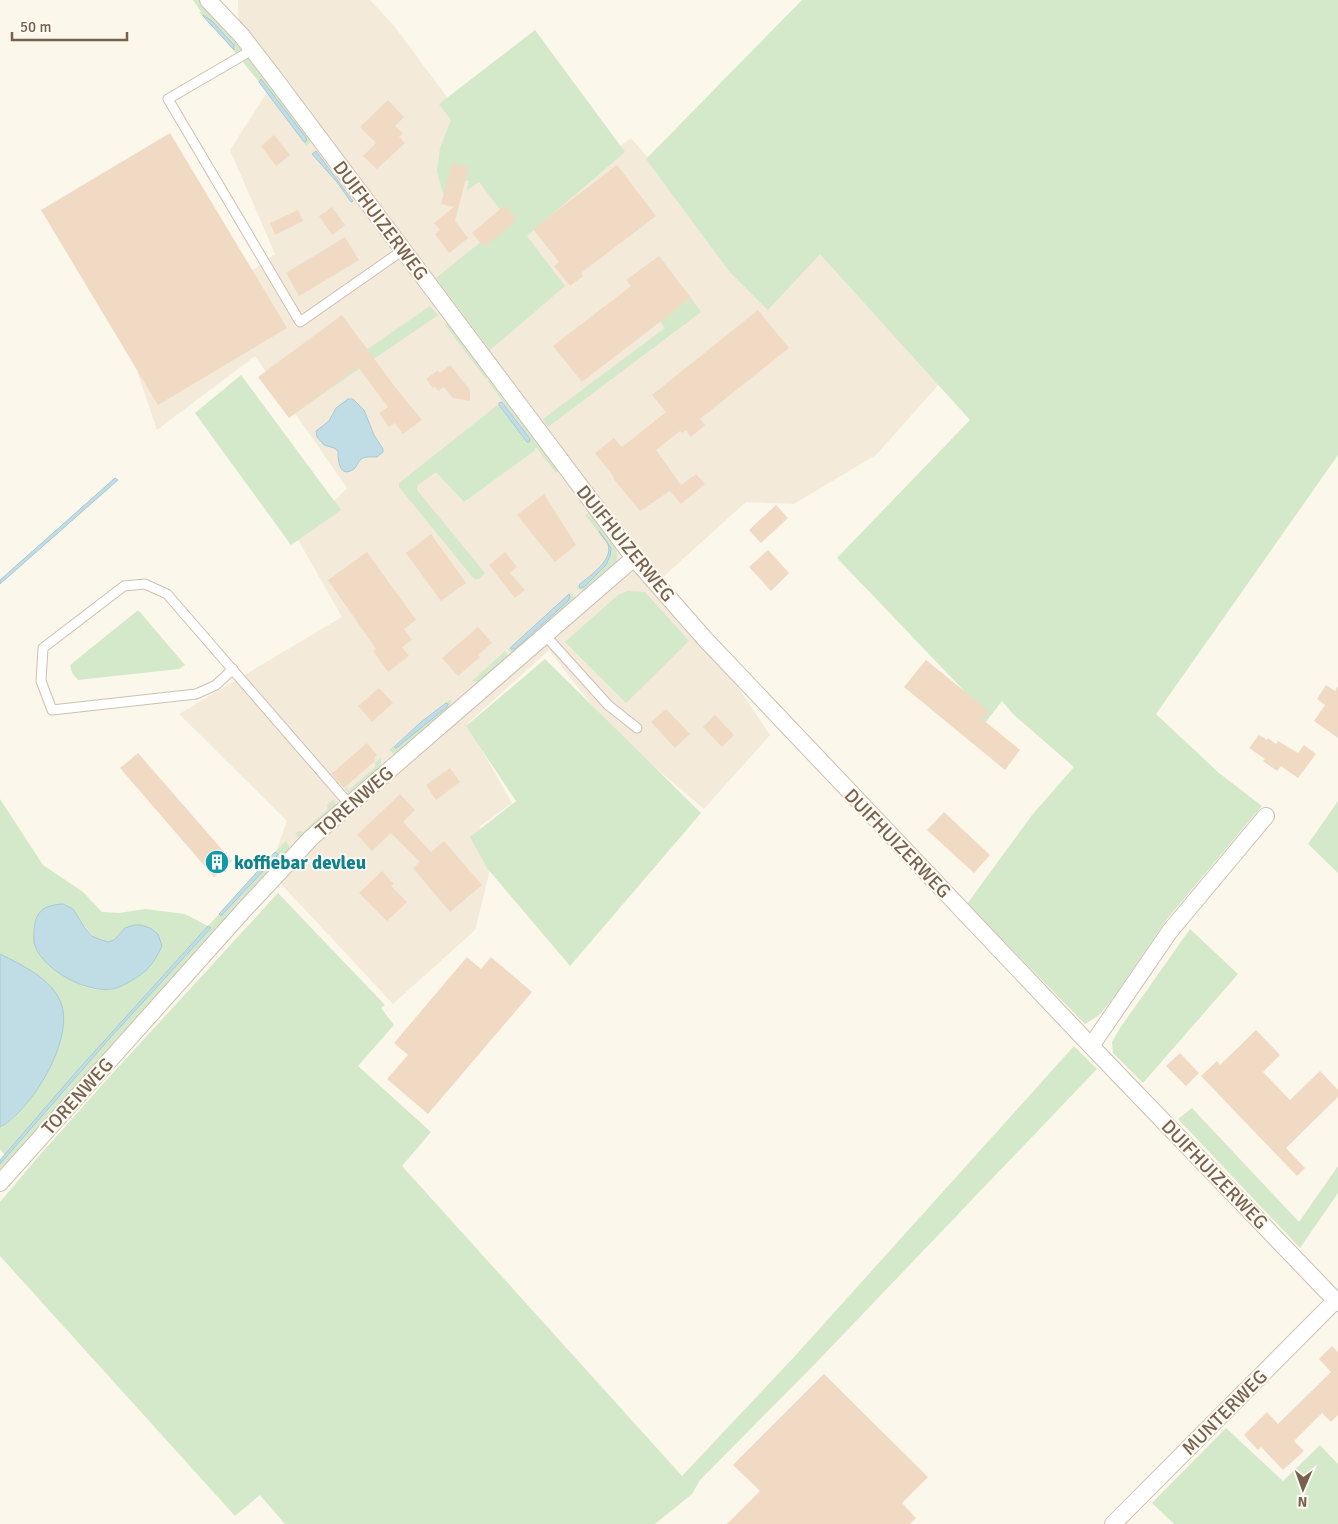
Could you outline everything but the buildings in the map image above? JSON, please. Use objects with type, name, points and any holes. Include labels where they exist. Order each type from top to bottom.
[{"type":"street","name":"DUIFHUIZERWEG","points":[[208,0],[252,50],[634,558],[705,639],[1337,1302]]},
{"type":"street","name":"TORENWEG","points":[[0,1183],[311,838],[634,558]]},
{"type":"street","points":[[1091,1046],[1170,931],[1266,816]]},
{"type":"street","name":"MUNTERWEG","points":[[1113,1524],[1337,1302]]},
{"type":"lane","points":[[252,50],[168,99],[300,322],[403,250]]},
{"type":"lane","points":[[232,670],[216,685],[196,694],[52,710],[41,681],[43,648],[124,586],[145,584],[167,594],[350,805]]},
{"type":"lane","points":[[545,635],[608,705],[637,728]]},
{"type":"shaded area","points":[[238,0],[370,0],[395,27],[532,211],[631,138],[769,297],[819,247],[943,380],[876,455],[794,504],[746,502],[664,576],[770,735],[704,809],[610,729],[549,650],[467,724],[512,803],[479,827],[494,854],[475,930],[393,1004],[269,871],[287,821],[179,714],[342,617],[297,538],[347,488],[255,356],[157,430],[113,300],[242,278],[275,254],[230,150],[273,83],[239,39]]},
{"type":"green space","points":[[193,0],[201,0],[232,34],[313,139],[306,146],[304,142],[305,136],[261,79],[259,82],[234,50],[199,12],[201,12]]},
{"type":"green space","points":[[802,0],[1338,0],[1338,455],[1156,714],[1219,773],[1262,806],[1167,919],[1111,1001],[1098,1016],[1085,1024],[967,904],[1032,815],[1074,767],[1014,715],[1002,701],[978,732],[969,696],[837,558],[970,420],[820,254],[768,310],[729,271],[646,159]]},
{"type":"green space","points":[[535,30],[625,152],[527,236],[565,286],[490,350],[436,278],[508,220],[479,182],[467,190],[469,181],[449,176],[444,197],[437,171],[440,148],[451,120],[439,104]]},
{"type":"green space","points":[[691,298],[701,312],[548,427],[543,419],[665,328],[660,321]]},
{"type":"green space","points":[[430,306],[438,315],[292,415],[285,406]]},
{"type":"green space","points":[[450,321],[490,375],[486,379],[445,325]]},
{"type":"green space","points":[[241,375],[341,510],[291,545],[195,413]]},
{"type":"green space","points":[[492,378],[560,468],[556,473],[536,447],[534,451],[464,502],[436,472],[417,486],[417,490],[485,573],[479,579],[474,579],[399,487],[399,483],[499,404],[527,442],[530,441],[488,381]]},
{"type":"green space","points":[[591,511],[615,544],[617,558],[608,572],[584,591],[576,588],[579,585],[579,587],[584,587],[606,565],[611,548],[585,515]]},
{"type":"green space","points":[[627,591],[645,592],[689,641],[626,703],[565,642],[618,595]]},
{"type":"green space","points":[[571,592],[574,597],[573,602],[515,655],[507,649],[511,649]]},
{"type":"green space","points":[[137,611],[185,665],[179,669],[78,680],[72,673],[70,665]]},
{"type":"green space","points":[[505,651],[510,660],[481,682],[472,681]]},
{"type":"green space","points":[[545,659],[701,813],[570,966],[487,868],[470,837],[516,801],[466,726]]},
{"type":"green space","points":[[451,699],[450,711],[400,754],[394,754],[389,750],[394,746],[396,748],[447,707],[448,704],[446,703]]},
{"type":"green space","points":[[381,758],[381,771],[351,796],[345,789],[347,787],[349,790],[375,767],[376,764],[374,763]]},
{"type":"green space","points":[[0,799],[43,865],[83,892],[102,912],[119,913],[145,909],[185,914],[208,926],[105,1040],[5,1156],[0,1149],[0,1127],[18,1114],[40,1084],[21,965],[0,954]],"holes":[[[73,909],[85,927],[103,942],[109,943],[115,940],[134,925],[162,946],[150,967],[103,990],[83,986],[51,967],[35,946],[34,927]]]},
{"type":"green space","points":[[333,800],[339,808],[308,837],[299,838],[295,834],[299,831],[303,832],[328,809],[327,805]]},
{"type":"green space","points":[[1338,801],[1338,873],[1308,844]]},
{"type":"green space","points":[[286,841],[289,851],[0,1177],[0,1164],[110,1038],[211,928],[208,926],[219,914],[222,915],[277,856],[278,854],[275,852]]},
{"type":"green space","points":[[278,893],[385,1005],[381,1008],[394,1025],[358,1066],[431,1132],[402,1166],[682,1476],[795,1356],[1074,1046],[1097,1069],[813,1366],[700,1480],[692,1494],[655,1524],[285,1524],[260,1495],[235,1516],[0,1256],[0,1202],[111,1075]]},
{"type":"green space","points":[[1190,929],[1238,974],[1143,1083],[1113,1053],[1112,1042]]},
{"type":"green space","points":[[1192,1108],[1299,1222],[1338,1166],[1338,1193],[1300,1248],[1178,1119]]},
{"type":"green space","points":[[1226,1428],[1283,1481],[1320,1445],[1338,1464],[1338,1524],[1174,1524],[1152,1503]]},
{"type":"water","points":[[203,16],[212,21],[234,45],[234,50]]},
{"type":"water","points":[[261,79],[305,136],[307,140],[305,142],[259,82]]},
{"type":"water","points":[[316,151],[353,201],[351,202],[337,182],[312,154]]},
{"type":"water","points":[[348,399],[353,399],[364,410],[383,452],[377,457],[361,459],[354,469],[345,472],[340,467],[338,451],[324,445],[317,437],[316,431],[329,421],[336,408]]},
{"type":"water","points":[[502,402],[530,439],[529,442],[527,442],[499,405]]},
{"type":"water","points":[[115,478],[118,480],[0,584],[0,580]]},
{"type":"water","points":[[608,544],[611,548],[606,565],[584,587],[580,588],[579,585],[600,567],[607,556]]},
{"type":"water","points":[[569,594],[568,601],[515,649],[510,648]]},
{"type":"water","points":[[446,703],[448,704],[447,707],[396,748],[394,747],[421,722]]},
{"type":"water","points":[[275,852],[278,854],[277,856],[220,915],[219,914]]},
{"type":"water","points":[[63,904],[73,909],[92,936],[108,942],[114,940],[125,928],[134,925],[150,928],[158,934],[162,946],[156,958],[145,971],[120,987],[113,989],[90,987],[67,978],[47,963],[40,955],[34,943],[36,918],[42,910]]},
{"type":"water","points":[[208,926],[211,928],[110,1038],[0,1164],[0,1160],[77,1071]]},
{"type":"water","points":[[0,954],[35,974],[51,987],[61,1003],[64,1018],[62,1035],[56,1054],[37,1090],[12,1119],[0,1127]]},
{"type":"place","name":"koffiebar devleu","points":[[217,862]]}]
